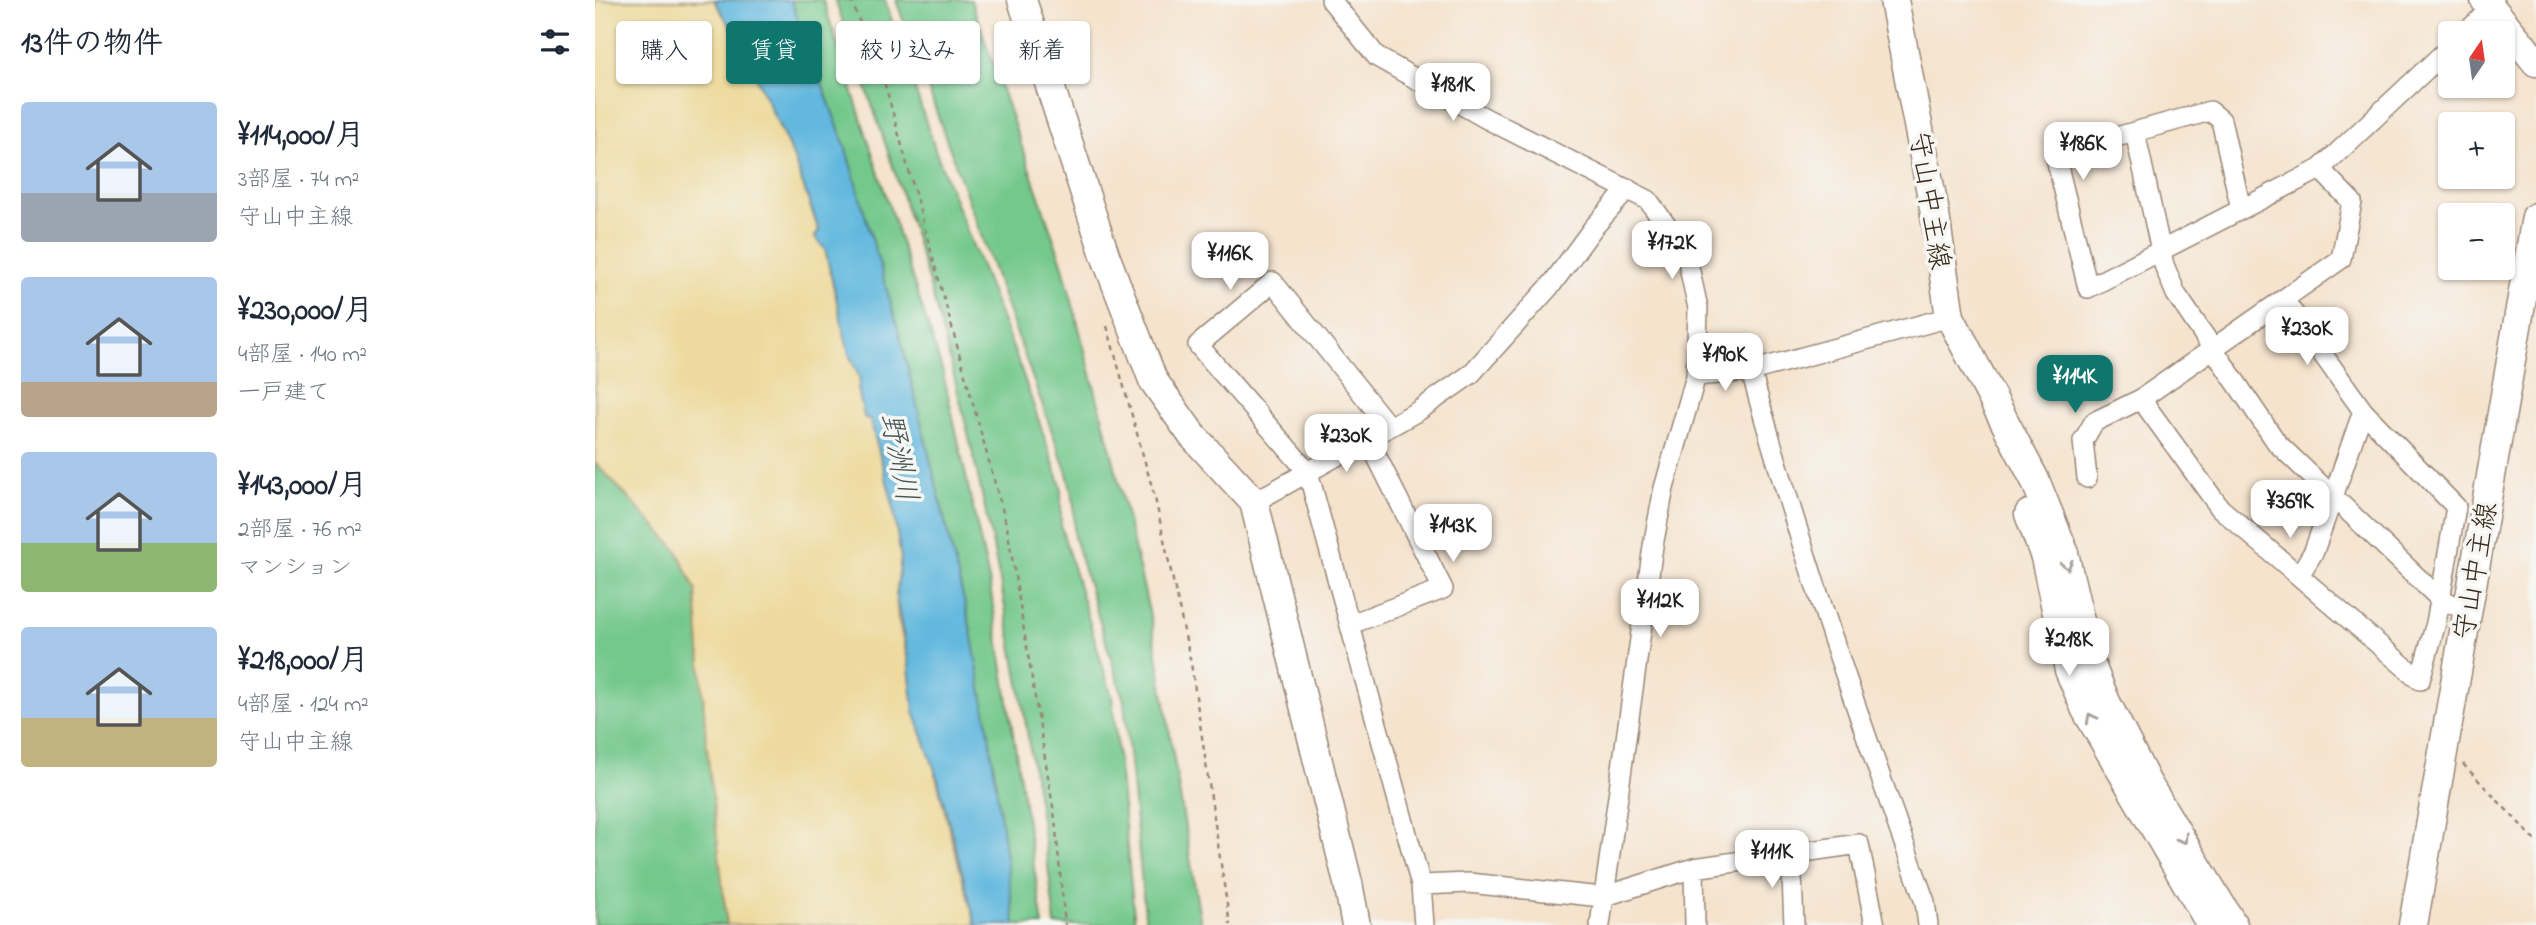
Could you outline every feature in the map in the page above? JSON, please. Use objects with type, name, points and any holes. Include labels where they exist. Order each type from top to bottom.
[{"type":"main road","points":[[1022,0],[1101,243],[1153,380],[1192,435],[1254,502],[1356,925]]},
{"type":"main road","name":"守山中主線","points":[[1894,0],[1934,208],[1950,317],[2035,480],[2063,549],[2090,663],[2106,702],[2147,783],[2233,925]]},
{"type":"main road","points":[[2489,4],[2536,62]]},
{"type":"main road","name":"守山中主線","points":[[2413,925],[2536,217]]},
{"type":"main road","name":"守山中主線","points":[[1988,392],[2045,557],[2069,670],[2086,710],[2211,925]]},
{"type":"street","points":[[1331,0],[1377,57],[1485,118],[1649,200],[1689,262],[1699,308],[1696,376],[1661,499],[1599,925]]},
{"type":"street","points":[[2475,21],[2489,4]]},
{"type":"street","points":[[2241,209],[2221,120],[2210,111],[2055,154],[2088,288],[2320,169],[2438,58]]},
{"type":"street","points":[[2135,132],[2161,250],[2176,294],[2277,443],[2439,598],[2466,611]]},
{"type":"street","points":[[2087,478],[2083,441],[2094,422],[2141,399],[2341,259],[2352,202],[2320,169]]},
{"type":"street","points":[[1254,502],[1388,428],[1471,374],[1552,284],[1593,228],[1628,189]]},
{"type":"street","points":[[1388,428],[1273,282],[1198,345],[1308,472],[1421,885],[1423,925]]},
{"type":"street","points":[[2141,399],[2220,508],[2300,574],[2420,680],[2436,623],[2456,507],[2363,411],[2284,300]]},
{"type":"street","points":[[1696,376],[1751,371],[1950,317]]},
{"type":"street","points":[[1751,371],[1790,513],[1868,748],[1925,902],[1929,925]]},
{"type":"street","points":[[2300,574],[2314,551],[2363,411]]},
{"type":"street","points":[[1351,624],[1443,589],[1368,439]]},
{"type":"street","points":[[1421,885],[1469,883],[1602,897],[1694,868],[1859,844],[1875,925]]},
{"type":"street","points":[[1791,853],[1794,925]]},
{"type":"street","points":[[1694,868],[1695,925]]},
{"type":"path","points":[[851,0],[886,88],[1007,527],[1055,819],[1065,925]]},
{"type":"path","points":[[1105,320],[1155,498],[1191,663],[1230,925]]},
{"type":"path","points":[[2444,744],[2536,841]]},
{"type":"green space","points":[[791,0],[823,0],[836,40],[836,84],[850,84],[943,373],[989,580],[1043,925],[1015,925],[970,626],[899,332],[845,146],[822,84],[822,21],[799,21]]},
{"type":"green space","points":[[835,0],[885,0],[892,21],[842,21]]},
{"type":"green space","points":[[896,0],[971,0],[978,21],[904,21]]},
{"type":"green space","points":[[980,26],[994,66],[994,84],[1000,84],[1062,263],[1114,462],[1152,624],[1201,925],[1146,925],[1124,701],[1074,537],[1074,502],[1067,473],[926,84],[980,84]]},
{"type":"green space","points":[[865,84],[913,84],[936,152],[1020,366],[1061,486],[1061,527],[1112,697],[1135,925],[1055,925],[1018,678],[988,520],[937,312]]},
{"type":"green space","points":[[595,462],[677,550],[696,590],[706,739],[727,925],[595,925]]},
{"type":"sand","points":[[595,0],[714,0],[727,21],[726,84],[759,84],[793,156],[825,249],[849,354],[861,379],[892,500],[901,558],[896,597],[898,619],[951,837],[976,925],[727,925],[706,739],[696,590],[677,550],[595,462]]},
{"type":"water","points":[[714,0],[791,0],[799,21],[727,21]]},
{"type":"water","name":"野洲川","points":[[759,84],[822,84],[845,146],[899,332],[970,626],[989,733],[1015,925],[976,925],[936,773],[914,712],[908,658],[896,597],[901,558],[892,500],[870,420],[864,417],[858,389],[860,379],[849,354],[825,249],[815,237],[819,230],[793,156]]}]
